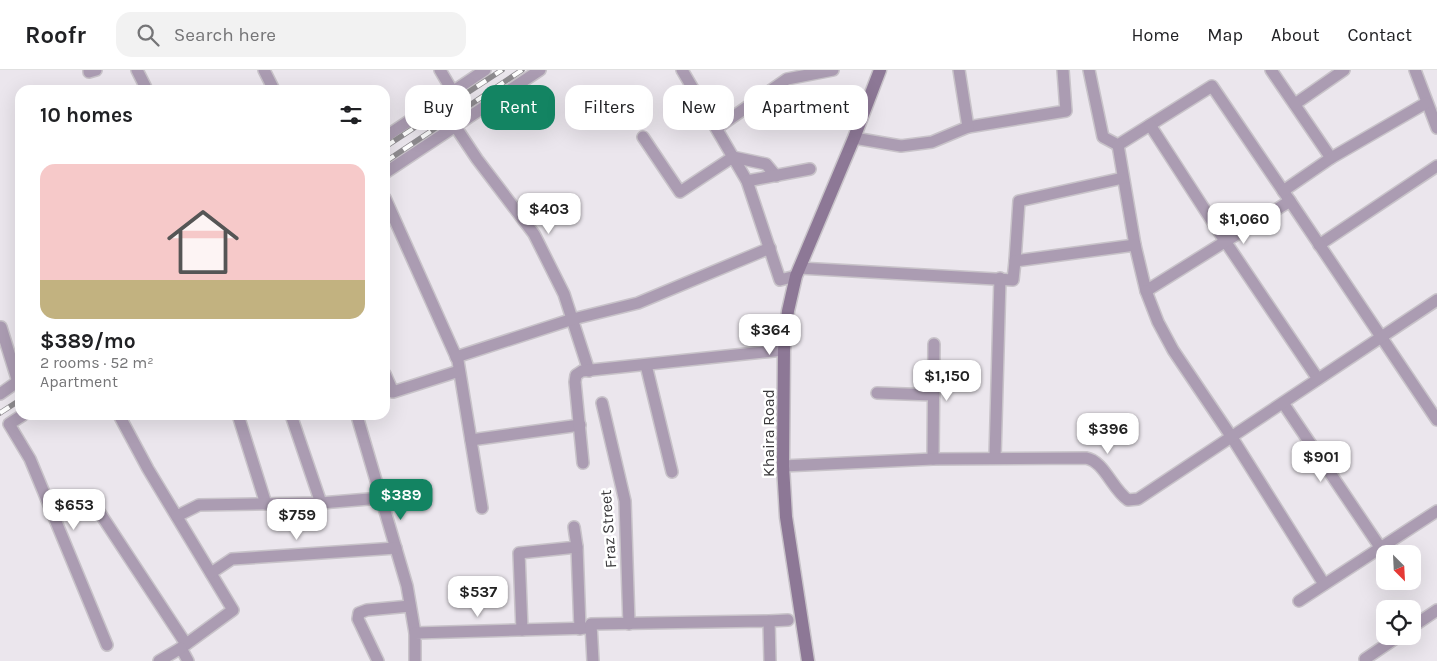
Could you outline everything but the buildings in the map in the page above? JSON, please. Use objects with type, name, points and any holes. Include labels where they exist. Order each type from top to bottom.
[{"type":"street","points":[[89,70],[90,72],[96,70]]},
{"type":"street","points":[[137,70],[144,85]]},
{"type":"street","points":[[264,70],[272,85]]},
{"type":"street","points":[[440,70],[449,85]]},
{"type":"street","points":[[463,85],[485,70]]},
{"type":"street","points":[[471,115],[540,70]]},
{"type":"street","points":[[682,70],[691,85]]},
{"type":"street","points":[[734,116],[787,79],[833,70]]},
{"type":"street","name":"Khaira Road","points":[[808,661],[786,517],[783,466],[784,350],[788,311],[797,272],[854,138],[880,70]]},
{"type":"street","points":[[959,70],[968,127]]},
{"type":"street","points":[[854,138],[901,146],[932,142],[968,127],[1066,111],[1063,70]]},
{"type":"street","points":[[1089,70],[1104,137],[1118,145]]},
{"type":"street","points":[[1271,70],[1331,158]]},
{"type":"street","points":[[1294,104],[1344,70]]},
{"type":"street","points":[[1416,70],[1426,104],[1437,128]]},
{"type":"street","points":[[1118,145],[1212,86],[1437,420]]},
{"type":"street","points":[[1283,191],[1331,158],[1426,104]]},
{"type":"street","points":[[390,134],[405,124]]},
{"type":"street","points":[[1150,125],[1225,242],[1318,379]]},
{"type":"street","points":[[390,170],[449,130]]},
{"type":"street","points":[[458,130],[477,159],[534,234],[564,294],[589,371]]},
{"type":"street","points":[[717,130],[747,181],[780,280],[797,272],[1000,278],[1013,280],[1019,202],[1123,178]]},
{"type":"street","points":[[643,137],[680,192],[733,157],[766,164],[776,176]]},
{"type":"street","points":[[1118,145],[1135,244],[1146,290],[1158,322],[1173,350],[1231,436],[1324,584]]},
{"type":"street","points":[[1318,245],[1437,166]]},
{"type":"street","points":[[747,181],[810,168]]},
{"type":"street","points":[[1146,290],[1290,201]]},
{"type":"street","points":[[390,209],[456,357],[482,508]]},
{"type":"street","points":[[1015,261],[1135,244]]},
{"type":"street","points":[[456,357],[573,319],[638,303],[770,248]]},
{"type":"street","points":[[996,457],[1000,278]]},
{"type":"street","points":[[783,466],[996,457],[1093,459],[1121,495],[1128,500],[1138,499],[1437,300]]},
{"type":"street","points":[[1,327],[15,369]]},
{"type":"street","points":[[933,459],[934,344]]},
{"type":"street","points":[[583,463],[576,375],[582,371],[784,350]]},
{"type":"street","points":[[646,365],[672,472]]},
{"type":"street","points":[[390,387],[392,392],[459,371]]},
{"type":"street","points":[[0,394],[15,384]]},
{"type":"street","points":[[877,394],[934,395]]},
{"type":"street","name":"Fraz Street","points":[[602,403],[625,501],[629,624]]},
{"type":"street","points":[[1283,403],[1379,545]]},
{"type":"street","points":[[15,420],[4,427],[30,459],[107,645]]},
{"type":"street","points":[[122,420],[233,610],[159,661]]},
{"type":"street","points":[[240,420],[266,504]]},
{"type":"street","points":[[293,420],[321,503]]},
{"type":"street","points":[[358,420],[407,586],[414,633],[415,661]]},
{"type":"street","points":[[470,440],[580,425]]},
{"type":"street","points":[[177,516],[199,505],[321,503],[381,498]]},
{"type":"street","points":[[94,504],[183,646],[188,661]]},
{"type":"street","points":[[1383,545],[1437,511]]},
{"type":"street","points":[[574,527],[586,628],[593,661]]},
{"type":"street","points":[[522,630],[519,552],[577,547]]},
{"type":"street","points":[[210,573],[232,559],[396,548]]},
{"type":"street","points":[[1299,601],[1376,550]]},
{"type":"street","points":[[378,661],[358,619],[360,614],[367,610],[410,606]]},
{"type":"street","points":[[1421,621],[1437,610]]},
{"type":"street","points":[[414,633],[586,628],[591,624],[788,620]]},
{"type":"street","points":[[769,621],[770,661]]},
{"type":"street","points":[[1365,659],[1386,645]]},
{"type":"railway","points":[[390,144],[502,70]]},
{"type":"railway","points":[[390,159],[522,70]]},
{"type":"railway","points":[[0,413],[15,403]]}]
